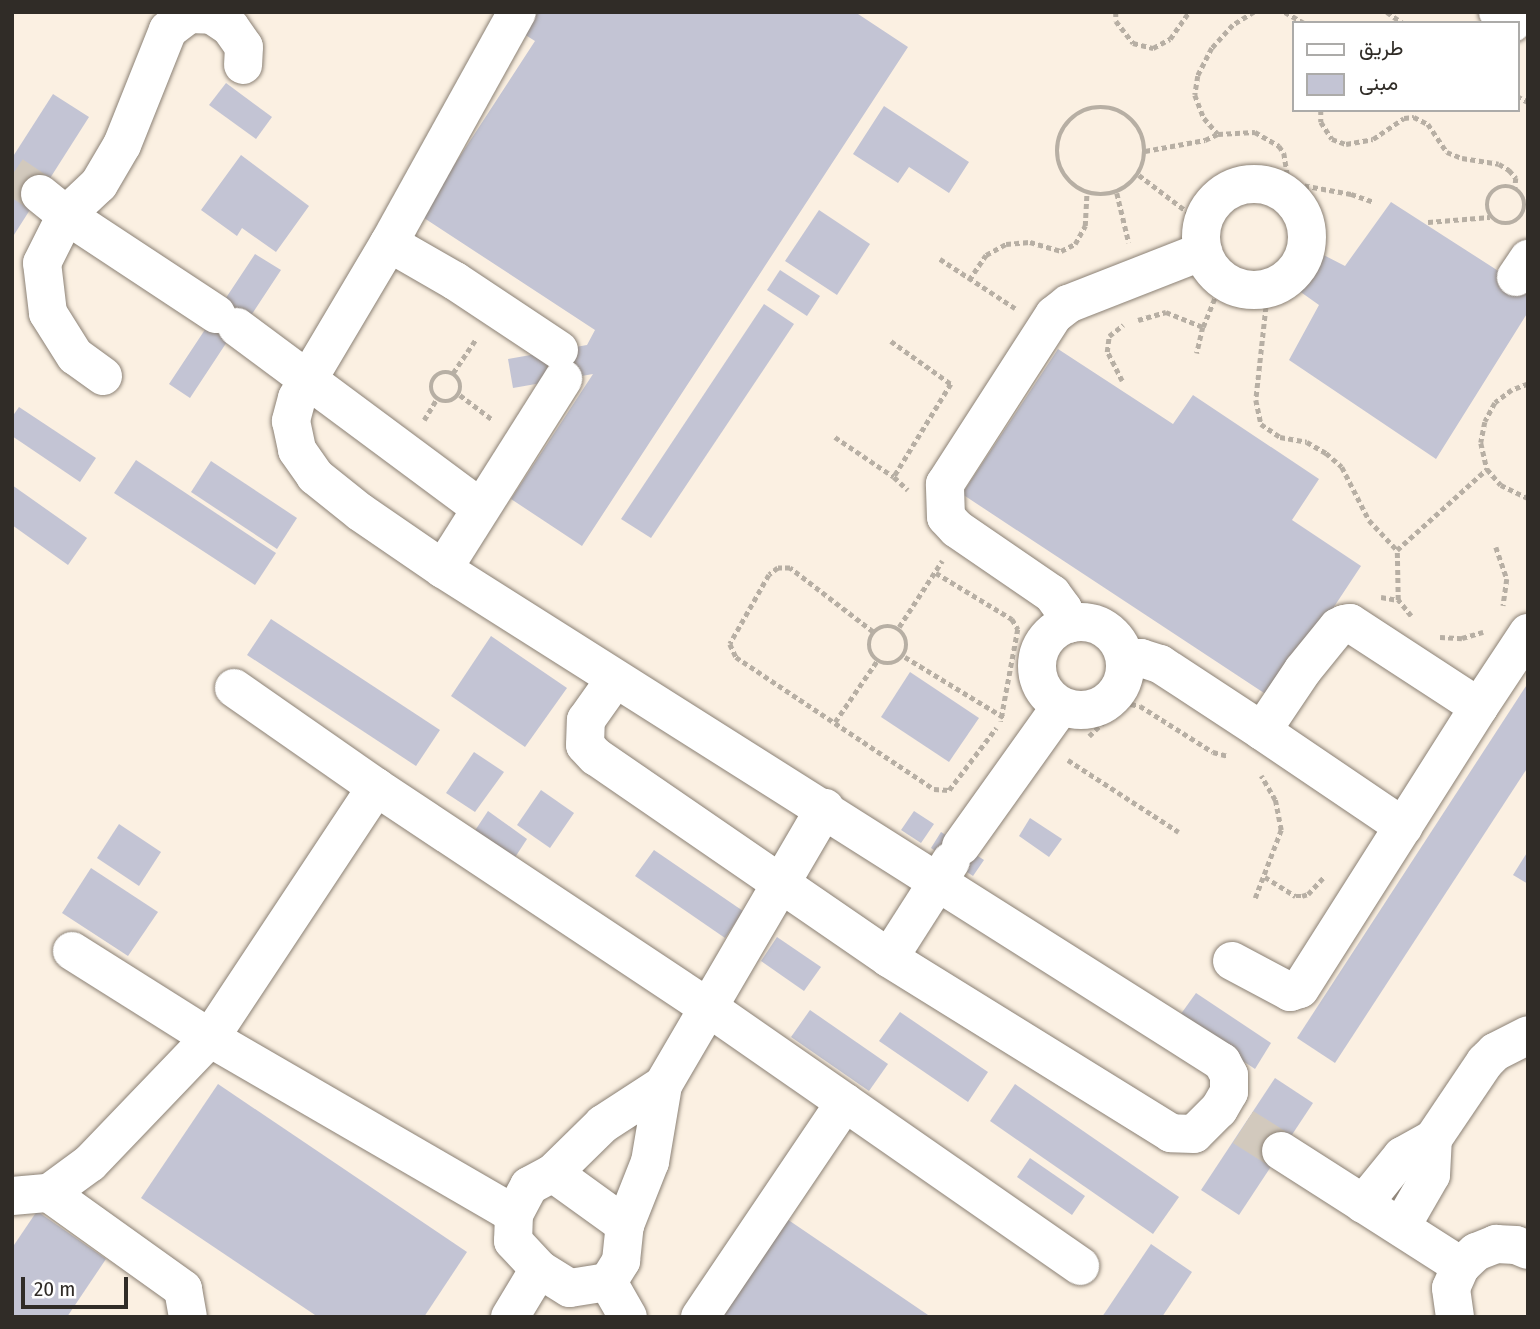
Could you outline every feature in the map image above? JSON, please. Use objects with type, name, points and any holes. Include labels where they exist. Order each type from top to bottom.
[{"type":"street","points":[[517,12],[389,243],[297,398],[291,421],[297,450],[316,476],[360,512],[443,569],[615,679],[825,808],[950,863],[1222,1062],[1229,1075],[1231,1118],[1194,1134],[1171,1133],[889,958],[596,757],[585,745],[586,720],[615,679]]},
{"type":"street","points":[[53,204],[99,184],[122,145],[167,30],[188,14],[212,15],[230,27],[244,47],[243,65]]},
{"type":"street","points":[[1249,184],[1282,192],[1295,204],[1303,218],[1307,234],[1305,251],[1298,266],[1286,279],[1268,290],[1238,287],[1209,251],[1219,197],[1249,184]]},
{"type":"street","points":[[53,204],[226,320],[479,507]]},
{"type":"street","points":[[53,204],[42,263],[48,313],[75,356],[103,376]]},
{"type":"street","points":[[389,243],[455,281],[561,364],[525,444],[479,507],[443,569]]},
{"type":"street","points":[[1069,624],[1063,609],[1052,594],[957,530],[946,517],[945,484],[1055,315],[1068,304],[1136,275],[1209,251]]},
{"type":"street","points":[[1084,623],[1104,630],[1119,645],[1125,658],[1125,672],[1113,697],[1088,710],[1061,706],[1040,684],[1038,662],[1044,641],[1055,630],[1069,624],[1084,623]]},
{"type":"street","points":[[1262,731],[1303,670],[1338,627],[1350,623],[1479,708]]},
{"type":"street","points":[[1232,961],[1290,992],[1300,989],[1479,708],[1512,624]]},
{"type":"street","points":[[1125,658],[1141,658],[1160,664],[1404,827]]},
{"type":"street","points":[[234,688],[376,787],[709,1008],[1080,1266]]},
{"type":"street","points":[[889,958],[950,863],[1053,755],[1061,706]]},
{"type":"street","points":[[31,1194],[90,1163],[210,1038],[376,787]]},
{"type":"street","points":[[663,1085],[603,1124],[553,1173],[529,1186],[514,1214],[513,1241],[539,1269],[570,1288],[608,1282],[621,1261],[625,1225],[650,1162],[663,1085],[825,808]]},
{"type":"street","points":[[72,951],[210,1038],[514,1214]]},
{"type":"street","points":[[1363,1204],[1402,1156],[1433,1139],[1485,1062],[1495,1052],[1528,1035]]},
{"type":"street","points":[[700,1317],[845,1102]]},
{"type":"street","points":[[1401,1227],[1431,1175],[1433,1139]]},
{"type":"street","points":[[1281,1152],[1461,1266]]},
{"type":"street","points":[[553,1173],[625,1225]]},
{"type":"street","points":[[31,1194],[183,1289],[188,1317]]},
{"type":"street","points":[[1455,1317],[1451,1288],[1461,1266],[1476,1252],[1496,1244],[1517,1245],[1528,1250]]},
{"type":"street","points":[[510,1317],[539,1269]]},
{"type":"street","points":[[608,1282],[628,1317]]},
{"type":"path","points":[[1115,12],[1116,21],[1133,43],[1153,48],[1170,39],[1189,12]]},
{"type":"path","points":[[1218,134],[1198,107],[1195,95],[1198,76],[1212,48],[1233,25],[1254,12]]},
{"type":"path","points":[[1285,12],[1301,21]]},
{"type":"path","points":[[1105,106],[1126,113],[1140,130],[1145,151],[1139,175],[1117,192],[1087,194],[1069,182],[1058,163],[1057,142],[1066,123],[1084,109],[1105,106]]},
{"type":"path","points":[[1321,112],[1321,122],[1332,139],[1346,144],[1373,139],[1404,118],[1414,117],[1428,124],[1447,152],[1462,158],[1499,164],[1509,170],[1516,177],[1515,189]]},
{"type":"path","points":[[1145,151],[1205,140],[1218,134],[1255,132],[1279,146],[1284,153],[1288,179],[1296,184],[1351,194],[1374,202]]},
{"type":"path","points":[[1139,175],[1209,251],[1203,327],[1197,353]]},
{"type":"path","points":[[1428,222],[1490,217],[1502,225],[1509,225],[1526,212],[1524,198],[1515,189],[1507,186],[1494,190],[1486,203],[1490,217]]},
{"type":"path","points":[[1117,192],[1136,275]]},
{"type":"path","points":[[969,280],[986,255],[1006,244],[1030,242],[1061,251],[1075,244],[1084,226],[1087,194]]},
{"type":"path","points":[[940,259],[1026,315]]},
{"type":"path","points":[[1268,290],[1256,400],[1261,424],[1280,437],[1307,442],[1342,467],[1369,520],[1397,550],[1398,600],[1416,623]]},
{"type":"path","points":[[1122,381],[1107,352],[1110,336],[1123,324],[1166,312],[1203,327]]},
{"type":"path","points":[[891,341],[951,384],[894,477]]},
{"type":"path","points":[[444,371],[453,373],[459,379],[460,395],[449,403],[436,400],[431,393],[430,383],[435,375],[444,371]]},
{"type":"path","points":[[1528,384],[1512,390],[1495,403],[1485,422],[1481,443],[1487,469],[1501,485],[1528,498]]},
{"type":"path","points":[[835,438],[894,477],[908,490],[914,491]]},
{"type":"path","points":[[1397,550],[1487,469]]},
{"type":"path","points":[[899,628],[936,573],[957,530]]},
{"type":"path","points":[[1496,547],[1507,579],[1503,606],[1512,624]]},
{"type":"path","points":[[873,632],[790,568],[778,568],[769,575],[730,644],[736,657],[934,789],[949,790],[1004,717],[1018,629],[1012,619],[936,573]]},
{"type":"path","points":[[1436,636],[1462,638],[1485,631],[1491,622]]},
{"type":"path","points":[[877,662],[869,648],[873,632],[885,625],[899,628],[908,641],[905,657]]},
{"type":"path","points":[[905,657],[1004,717],[1053,755],[1179,832]]},
{"type":"path","points":[[877,662],[892,664],[905,657]]},
{"type":"path","points":[[835,723],[877,662]]},
{"type":"path","points":[[1084,740],[1121,705],[1131,704],[1140,706],[1213,752],[1235,757]]},
{"type":"path","points":[[1053,755],[1075,749]]},
{"type":"path","points":[[1255,898],[1281,830],[1275,800],[1259,773]]},
{"type":"path","points":[[1265,877],[1296,896],[1302,896],[1308,894],[1332,869]]},
{"type":"building","points":[[528,12],[855,12],[908,47],[582,546],[511,499],[593,374],[513,388],[508,359],[587,345],[595,330],[421,216],[535,41],[516,29]]},
{"type":"building","points":[[226,83],[272,117],[256,139],[209,105]]},
{"type":"building","points":[[53,94],[89,117],[12,238],[12,158]]},
{"type":"building","points":[[884,106],[969,162],[949,193],[909,167],[898,183],[853,154]]},
{"type":"building","points":[[241,155],[309,206],[276,252],[242,228],[237,236],[201,210]]},
{"type":"building","points":[[1391,202],[1528,290],[1528,312],[1436,459],[1289,360],[1319,305],[1288,283],[1310,248],[1345,266]]},
{"type":"building","points":[[819,210],[870,244],[837,295],[785,261]]},
{"type":"building","points":[[255,254],[281,270],[250,317],[246,313],[190,398],[169,384]]},
{"type":"building","points":[[780,270],[820,296],[807,316],[767,290]]},
{"type":"building","points":[[764,304],[794,324],[651,538],[621,519]]},
{"type":"building","points":[[1058,349],[1173,424],[1193,395],[1319,479],[1292,520],[1361,566],[1273,699],[962,494]]},
{"type":"building","points":[[19,407],[96,458],[80,482],[12,436],[12,417]]},
{"type":"building","points":[[136,460],[276,553],[255,585],[114,493]]},
{"type":"building","points":[[211,461],[297,518],[277,549],[191,492]]},
{"type":"building","points":[[12,485],[87,538],[68,565],[12,525]]},
{"type":"building","points":[[271,619],[440,730],[416,766],[247,655]]},
{"type":"building","points":[[491,636],[567,688],[525,747],[451,696]]},
{"type":"building","points":[[910,672],[979,718],[949,762],[881,717]]},
{"type":"building","points":[[1528,683],[1528,767],[1335,1063],[1297,1038]]},
{"type":"building","points":[[474,752],[504,772],[475,812],[446,793]]},
{"type":"building","points":[[541,790],[574,813],[550,848],[517,825]]},
{"type":"building","points":[[488,811],[527,839],[512,862],[472,835]]},
{"type":"building","points":[[914,811],[934,824],[921,843],[901,830]]},
{"type":"building","points":[[1030,818],[1062,839],[1049,857],[1019,836]]},
{"type":"building","points":[[119,824],[161,852],[139,886],[97,858]]},
{"type":"building","points":[[941,832],[984,860],[973,876],[931,848]]},
{"type":"building","points":[[654,850],[743,911],[725,938],[635,876]]},
{"type":"building","points":[[1528,851],[1528,884],[1513,875]]},
{"type":"building","points":[[91,868],[158,912],[128,956],[62,913]]},
{"type":"building","points":[[777,937],[821,967],[804,991],[761,961]]},
{"type":"building","points":[[1196,993],[1271,1043],[1255,1069],[1178,1018]]},
{"type":"building","points":[[810,1010],[888,1064],[869,1091],[791,1037]]},
{"type":"building","points":[[900,1012],[988,1072],[968,1102],[879,1041]]},
{"type":"building","points":[[1275,1078],[1313,1103],[1239,1215],[1201,1190]]},
{"type":"building","points":[[218,1084],[467,1252],[424,1317],[318,1317],[141,1198]]},
{"type":"building","points":[[1015,1084],[1179,1197],[1153,1234],[990,1121]]},
{"type":"building","points":[[1030,1158],[1085,1196],[1072,1215],[1017,1177]]},
{"type":"building","points":[[37,1211],[106,1259],[67,1317],[12,1317],[12,1248]]},
{"type":"building","points":[[784,1217],[931,1317],[717,1317]]},
{"type":"building","points":[[1151,1244],[1192,1272],[1162,1317],[1102,1317]]},
{"type":"tunnel","points":[[12,175],[40,194]]},
{"type":"tunnel","points":[[1243,1127],[1281,1151]]}]
